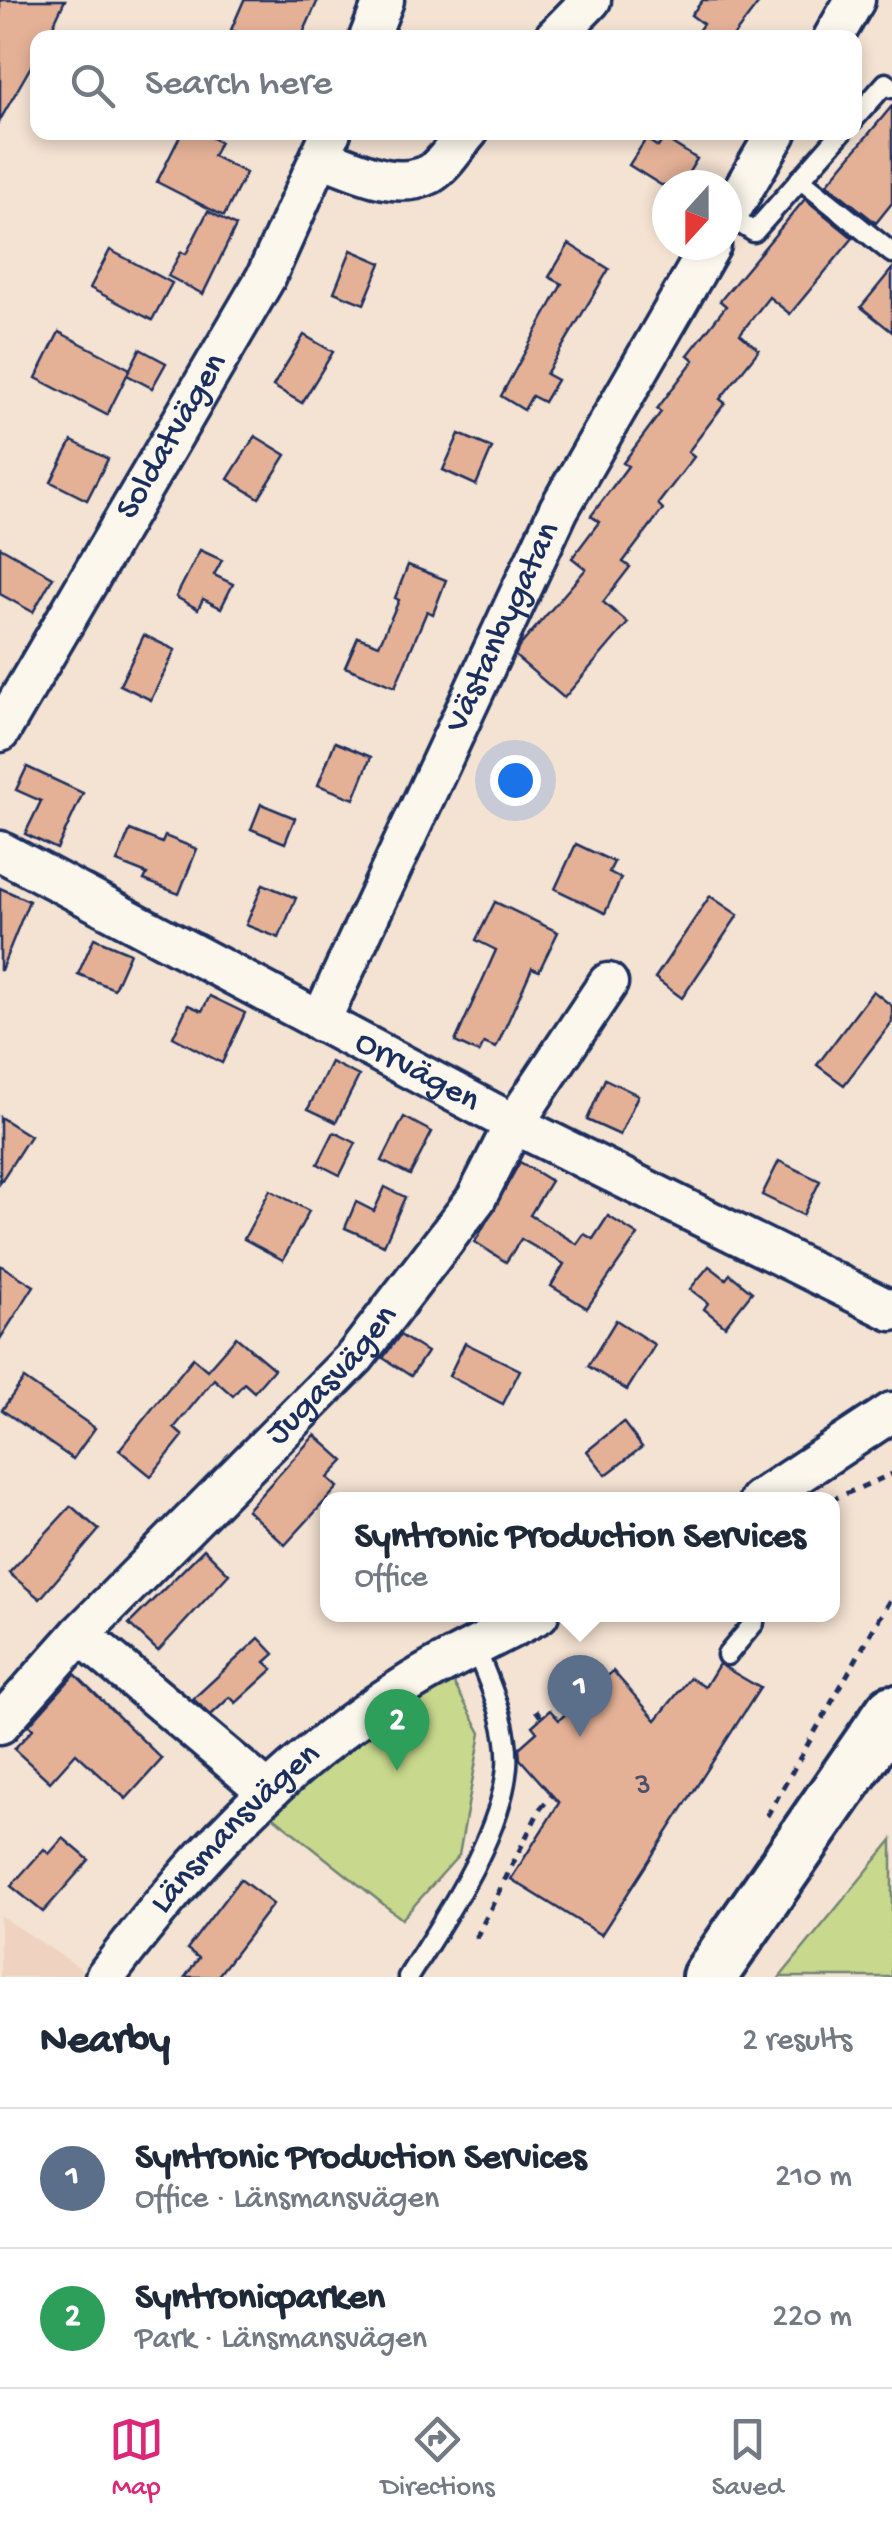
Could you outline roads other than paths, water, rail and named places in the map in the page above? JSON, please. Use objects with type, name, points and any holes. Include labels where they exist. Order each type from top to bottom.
[{"type":"main road","points":[[710,1977],[892,1712]]},
{"type":"street","points":[[372,30],[384,0]]},
{"type":"street","points":[[562,30],[591,0]]},
{"type":"street","points":[[838,30],[855,0]]},
{"type":"street","points":[[326,145],[377,178],[402,180],[431,173],[461,140]]},
{"type":"street","points":[[742,191],[772,140]]},
{"type":"street","name":"Soldatvägen","points":[[0,732],[266,277],[326,145]]},
{"type":"street","name":"Västanbygatan","points":[[320,1022],[558,510],[702,260]]},
{"type":"street","name":"Orrvägen","points":[[0,851],[514,1124],[892,1311]]},
{"type":"street","name":"Jugasvägen","points":[[0,1724],[80,1634],[355,1357],[476,1199],[514,1124],[608,983]]},
{"type":"street","points":[[771,1492],[892,1412]]},
{"type":"street","name":"Länsmansvägen","points":[[105,1977],[186,1872],[267,1791],[368,1711],[524,1622]]},
{"type":"street","points":[[80,1634],[267,1791]]},
{"type":"lane","points":[[862,109],[886,83],[892,88]]},
{"type":"lane","points":[[742,225],[754,232],[835,140]]},
{"type":"lane","points":[[800,179],[892,253]]},
{"type":"lane","points":[[727,1655],[754,1623]]},
{"type":"lane","points":[[408,1977],[462,1885],[503,1790],[505,1736],[476,1647]]},
{"type":"place","name":"Syntronic Production Services","points":[[580,1737]]},
{"type":"place","name":"Syntronicparken","points":[[397,1771]]}]
